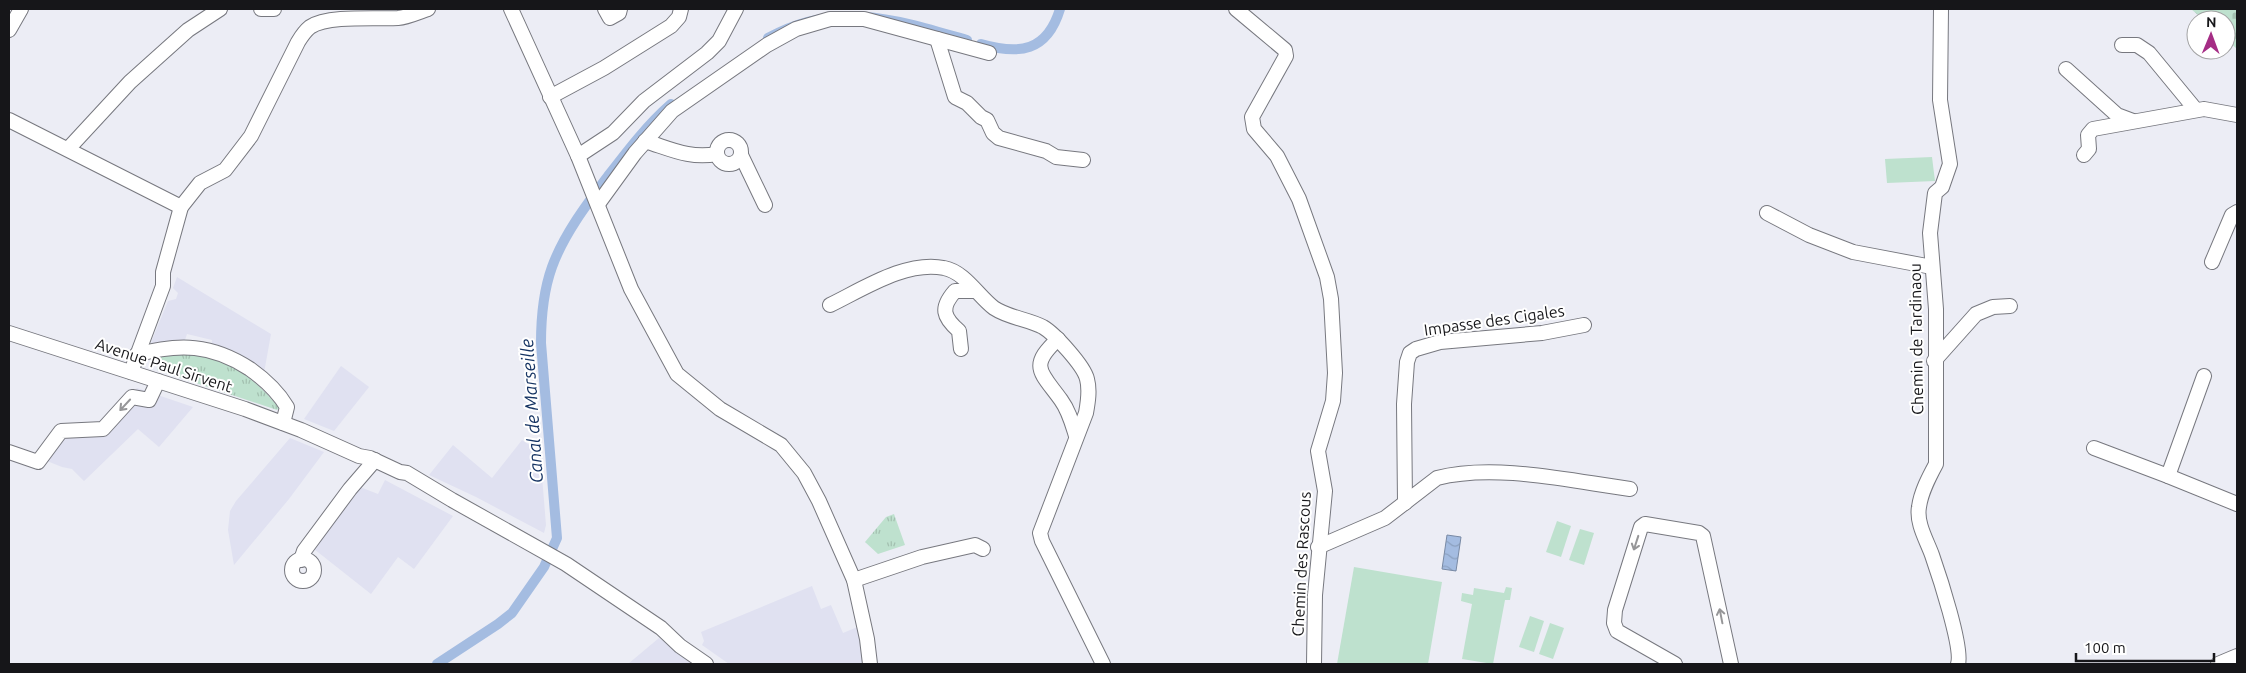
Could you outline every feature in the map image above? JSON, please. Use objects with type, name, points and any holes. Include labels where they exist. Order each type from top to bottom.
[{"type":"street","points":[[9,30],[20,9]]},
{"type":"street","points":[[68,149],[130,82],[188,30],[220,9]]},
{"type":"street","points":[[261,9],[274,9]]},
{"type":"street","points":[[131,372],[163,286],[164,272],[181,207],[200,183],[225,170],[251,136],[298,42],[311,27],[323,22],[400,18],[428,9]]},
{"type":"street","points":[[511,9],[578,156],[631,289],[677,374],[720,409],[781,445],[793,458],[819,501],[854,580],[867,639],[870,664]]},
{"type":"street","points":[[605,9],[610,18],[619,13],[620,9]]},
{"type":"street","points":[[550,97],[604,68],[671,26],[679,17],[681,9]]},
{"type":"street","points":[[578,156],[613,133],[644,101],[713,47],[719,41],[736,9]]},
{"type":"street","name":"Chemin des Rascous","points":[[1236,9],[1285,50],[1286,56],[1252,118],[1254,129],[1277,156],[1299,199],[1327,277],[1331,298],[1335,373],[1333,401],[1318,451],[1325,491],[1318,547],[1314,664]]},
{"type":"street","name":"Chemin de Tardinaou","points":[[1941,9],[1940,100],[1950,164],[1942,187],[1935,193],[1930,233],[1936,309],[1934,361],[1936,464],[1925,486],[1918,508],[1921,525],[1932,556],[1957,645],[1958,664]]},
{"type":"street","points":[[596,198],[672,111],[767,45],[796,29],[830,19],[852,18],[876,21],[989,53]]},
{"type":"street","points":[[938,39],[955,97],[967,103],[980,117],[987,120],[993,133],[999,138],[1046,151],[1056,157],[1083,160]]},
{"type":"street","points":[[2122,44],[2137,45],[2148,53],[2196,110]]},
{"type":"street","points":[[2066,69],[2117,115],[2133,122]]},
{"type":"street","points":[[2084,155],[2089,149],[2088,135],[2093,129],[2196,110],[2210,109],[2237,115]]},
{"type":"street","points":[[9,120],[181,207]]},
{"type":"street","points":[[741,155],[737,162],[730,165],[723,163],[717,154],[719,145],[730,140],[738,143],[741,155],[765,204]]},
{"type":"street","points":[[645,141],[691,155],[717,154]]},
{"type":"street","points":[[2212,262],[2232,215],[2237,212]]},
{"type":"street","points":[[1767,213],[1809,235],[1853,252],[1932,267]]},
{"type":"street","points":[[830,305],[907,270],[945,268],[966,280],[974,291],[995,309],[1009,316],[1043,327],[1058,339],[1087,377],[1089,398],[1086,413],[1040,533],[1042,541],[1103,664]]},
{"type":"street","points":[[961,349],[959,331],[950,323],[945,312],[946,301],[955,291],[974,291]]},
{"type":"street","points":[[1934,361],[1976,314],[1993,307],[2010,306]]},
{"type":"street","name":"Impasse des Cigales","points":[[1405,503],[1404,404],[1407,362],[1410,353],[1416,349],[1440,342],[1542,333],[1584,324]]},
{"type":"street","name":"Avenue Paul Sirvent","points":[[9,332],[283,423],[364,452],[372,459],[411,475],[550,555],[610,592],[672,637]]},
{"type":"street","points":[[1058,339],[1044,351],[1041,358],[1042,375],[1069,414],[1076,436]]},
{"type":"street","points":[[136,355],[178,347],[191,347],[204,348],[227,356],[255,373],[282,398],[287,407],[283,423]]},
{"type":"street","points":[[2168,476],[2204,376]]},
{"type":"street","points":[[9,452],[38,462],[61,431],[103,429],[132,397],[149,400],[158,381]]},
{"type":"street","points":[[2094,448],[2237,504]]},
{"type":"street","points":[[304,560],[304,551],[350,488],[364,474],[372,459]]},
{"type":"street","points":[[1318,547],[1384,518],[1437,478],[1499,472],[1630,489]]},
{"type":"street","points":[[1676,664],[1617,631],[1614,623],[1615,610],[1641,527],[1645,524],[1703,536],[1731,664]]},
{"type":"street","points":[[854,580],[922,557],[975,545],[984,549]]},
{"type":"street","points":[[672,637],[680,646],[706,664]]},
{"type":"street","points":[[672,637],[687,642],[717,664]]},
{"type":"street","points":[[2218,664],[2237,656]]},
{"type":"shaded area","points":[[177,277],[271,334],[264,373],[211,347],[212,340],[187,334],[184,343],[150,345],[168,301],[176,299],[178,293],[173,288]]},
{"type":"shaded area","points":[[341,366],[369,387],[334,431],[304,419]]},
{"type":"shaded area","points":[[137,388],[193,407],[159,447],[138,429],[84,481],[72,469],[37,457],[60,427],[103,424]]},
{"type":"shaded area","points":[[290,438],[324,452],[289,499],[234,565],[228,530],[230,511],[236,501]]},
{"type":"shaded area","points":[[522,440],[540,452],[546,525],[544,533],[476,497],[429,475],[453,445],[492,478]]},
{"type":"shaded area","points":[[385,480],[453,516],[414,569],[398,557],[371,594],[314,549],[360,487],[378,494]]},
{"type":"shaded area","points":[[812,586],[821,609],[831,605],[843,633],[860,626],[865,664],[729,664],[702,645],[704,641],[701,632]]},
{"type":"shaded area","points":[[659,638],[695,664],[628,664]]},
{"type":"green space","points":[[2191,9],[2237,9],[2237,49],[2236,10]]},
{"type":"green space","points":[[1932,157],[1935,181],[1887,183],[1885,159]]},
{"type":"green space","points":[[192,354],[219,361],[241,372],[260,387],[279,408],[277,410],[157,370],[160,356]]},
{"type":"green space","points":[[894,514],[905,545],[878,554],[865,542],[886,517]]},
{"type":"green space","points":[[1557,521],[1571,526],[1561,557],[1546,552]]},
{"type":"green space","points":[[1580,529],[1594,533],[1584,565],[1569,560]]},
{"type":"green space","points":[[1354,567],[1442,582],[1428,664],[1337,664]]},
{"type":"green space","points":[[1506,587],[1512,588],[1510,600],[1505,600],[1493,664],[1462,659],[1472,604],[1461,601],[1462,593],[1473,595],[1474,588],[1504,593]]},
{"type":"green space","points":[[1530,616],[1544,621],[1534,652],[1519,647]]},
{"type":"green space","points":[[1550,623],[1564,628],[1553,659],[1539,654]]},
{"type":"water","points":[[1447,535],[1461,537],[1456,571],[1442,569]]},
{"type":"waterway","name":"Canal de Marseille","points":[[981,44],[1008,49],[1030,47],[1048,34],[1060,9]]},
{"type":"waterway","name":"Canal de Marseille","points":[[768,38],[793,26],[818,19],[842,16],[891,20],[967,40]]},
{"type":"waterway","name":"Canal de Marseille","points":[[437,664],[512,613],[544,567],[557,538],[541,343],[541,324],[546,286],[557,255],[569,231],[584,208],[638,138],[671,104]]}]
